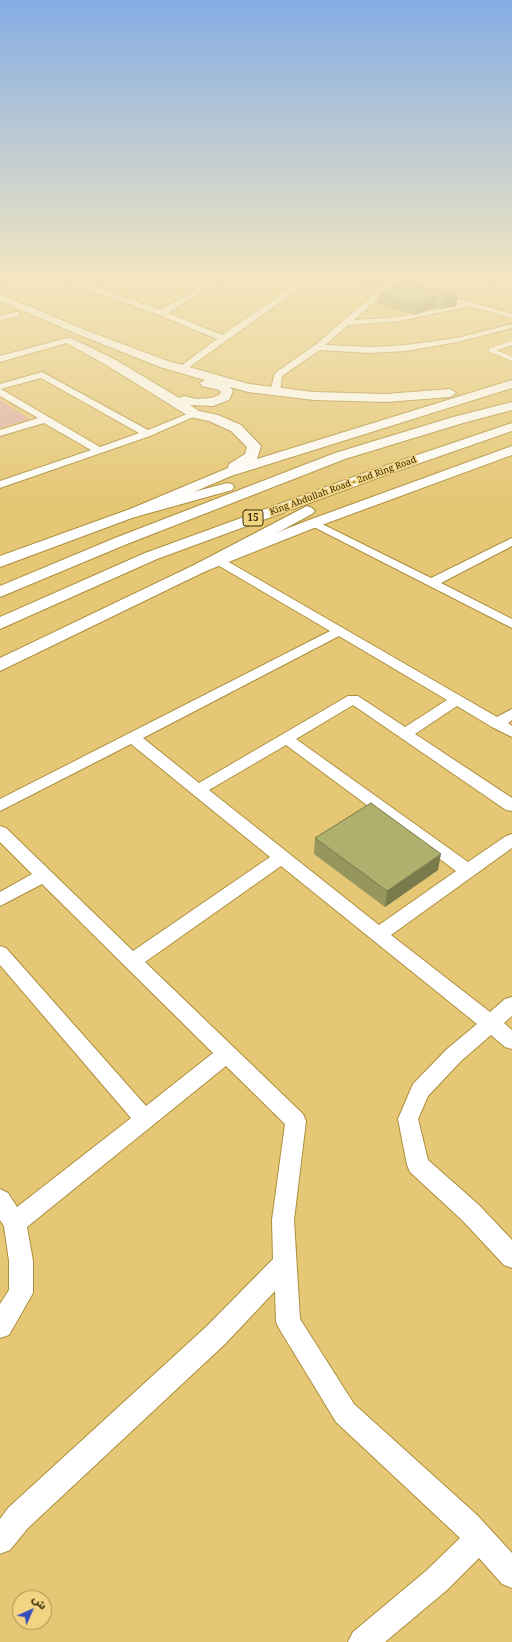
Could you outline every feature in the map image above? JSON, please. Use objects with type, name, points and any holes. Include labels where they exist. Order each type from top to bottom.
[{"type":"main road","points":[[92,353],[179,398],[196,403],[213,402],[225,396],[227,391],[223,387],[178,375],[153,365],[129,353]]},
{"type":"main road","points":[[135,353],[181,370],[248,388],[314,396],[386,398],[444,394],[506,385]]},
{"type":"main road","points":[[112,363],[195,414],[213,418],[236,428],[254,446],[252,456],[226,473]]},
{"type":"main road","points":[[0,562],[135,512],[226,473],[506,385]]},
{"type":"main road","points":[[458,420],[512,400]]},
{"type":"main road","name":"15","points":[[0,592],[121,541],[340,456],[458,420],[512,406]]},
{"type":"main road","name":"King Abdullah Road - 2nd Ring Road","points":[[0,624],[151,556],[374,474],[489,434],[512,428]]},
{"type":"main road","points":[[200,568],[314,523],[512,450]]},
{"type":"main road","points":[[135,512],[340,456]]},
{"type":"main road","points":[[454,471],[489,466],[506,466]]},
{"type":"main road","points":[[0,665],[200,568],[374,474]]},
{"type":"street","points":[[0,359],[22,353]]},
{"type":"street","points":[[181,370],[204,353]]},
{"type":"street","points":[[275,392],[278,375],[309,353]]},
{"type":"street","points":[[0,387],[42,375],[147,434]]},
{"type":"street","points":[[0,392],[99,451]]},
{"type":"street","points":[[0,485],[147,434],[195,414]]},
{"type":"street","points":[[0,433],[46,419]]},
{"type":"street","points":[[314,523],[512,624]]},
{"type":"street","points":[[431,583],[512,541]]},
{"type":"street","points":[[220,561],[512,732]]},
{"type":"street","points":[[0,806],[338,631]]},
{"type":"street","points":[[198,790],[353,699],[406,733],[512,806]]},
{"type":"street","points":[[406,733],[457,700]]},
{"type":"street","points":[[497,724],[512,713]]},
{"type":"street","points":[[133,738],[512,1041]]},
{"type":"street","points":[[286,738],[468,871]]},
{"type":"street","points":[[0,832],[296,1121],[283,1220],[288,1322],[345,1413],[462,1520],[512,1574]]},
{"type":"street","points":[[379,934],[512,840]]},
{"type":"street","points":[[132,961],[282,857]]},
{"type":"street","points":[[0,900],[44,875]]},
{"type":"street","points":[[0,953],[145,1119]]},
{"type":"street","points":[[512,1005],[454,1055],[420,1090],[408,1119],[418,1165],[472,1213],[512,1257]]},
{"type":"street","points":[[15,1223],[227,1054]]},
{"type":"street","points":[[0,1200],[15,1223],[21,1261],[21,1293],[0,1326]]},
{"type":"street","points":[[0,1540],[18,1518],[216,1335],[285,1264]]},
{"type":"street","points":[[363,1642],[437,1580],[480,1538]]},
{"type":"lane","points":[[497,353],[512,359]]},
{"type":"shaded area","points":[[0,400],[29,419],[0,428]]},
{"type":"building","points":[[371,803],[441,854],[387,891],[315,838]]}]
